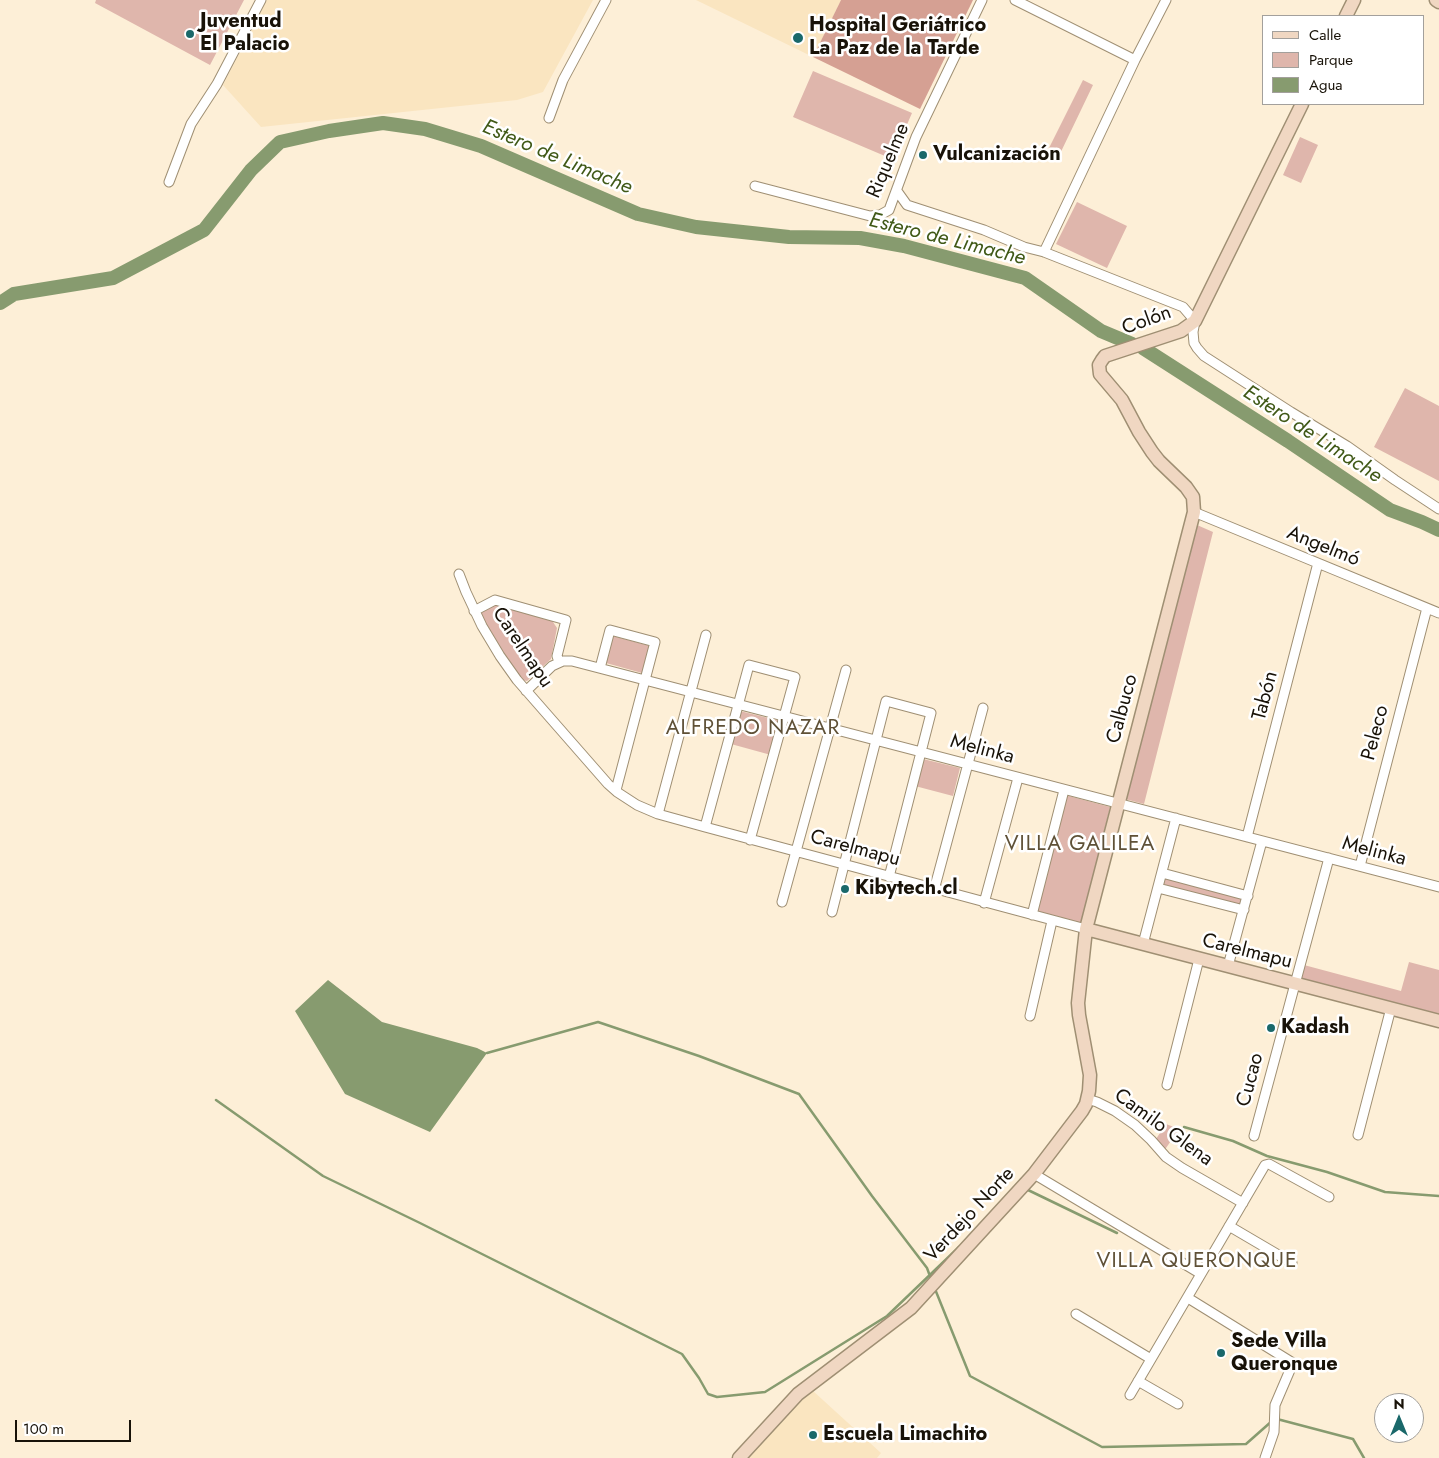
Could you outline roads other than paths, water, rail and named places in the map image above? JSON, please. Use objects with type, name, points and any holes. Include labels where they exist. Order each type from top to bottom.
[{"type":"street","points":[[169,182],[191,124],[217,84],[261,0]]},
{"type":"street","points":[[550,118],[563,80],[606,0]]},
{"type":"street","name":"Riquelme","points":[[755,186],[870,216],[880,215],[889,210],[916,137],[982,0]]},
{"type":"street","points":[[1015,0],[1136,60]]},
{"type":"street","points":[[1044,252],[1166,0]]},
{"type":"street","points":[[1346,15],[1354,0]]},
{"type":"street","name":"Colón","points":[[1193,497],[1186,487],[1152,452],[1122,400],[1101,377],[1098,368],[1105,356],[1181,331],[1195,321],[1302,105]]},
{"type":"street","points":[[897,191],[907,205],[984,230],[1024,248],[1044,252],[1183,307],[1195,321],[1194,343],[1204,356],[1347,446],[1439,509]]},
{"type":"street","name":"Calbuco","points":[[1086,930],[1194,512],[1193,497]]},
{"type":"street","name":"Angelmó","points":[[1194,512],[1439,613]]},
{"type":"street","name":"Tabón","points":[[1247,837],[1318,563]]},
{"type":"street","name":"Carelmapu","points":[[459,574],[474,611],[500,656],[526,691],[600,776],[637,805],[658,814],[934,890],[1439,1020]]},
{"type":"street","points":[[474,611],[495,600],[566,620],[557,656],[559,662],[552,666],[526,691]]},
{"type":"street","name":"Peleco","points":[[1360,866],[1427,608]]},
{"type":"street","points":[[600,668],[610,630],[655,642],[616,790]]},
{"type":"street","points":[[658,814],[706,634]]},
{"type":"street","name":"Melinka","points":[[559,662],[572,661],[600,668],[1439,887]]},
{"type":"street","points":[[705,827],[749,665],[795,677],[750,840]]},
{"type":"street","points":[[782,902],[846,670]]},
{"type":"street","points":[[832,912],[886,701],[931,713],[889,877]]},
{"type":"street","points":[[934,890],[983,708]]},
{"type":"street","points":[[984,903],[1018,778]]},
{"type":"street","points":[[1032,915],[1064,790]]},
{"type":"street","points":[[1143,944],[1176,818]]},
{"type":"street","points":[[1228,966],[1262,841]]},
{"type":"street","name":"Cucao","points":[[1254,1136],[1329,858]]},
{"type":"street","points":[[1162,873],[1248,896]]},
{"type":"street","points":[[1158,888],[1244,910]]},
{"type":"street","points":[[1030,1016],[1052,921]]},
{"type":"street","name":"Verdejo Norte","points":[[739,1458],[798,1394],[911,1308],[1034,1174],[1082,1110],[1087,1099],[1090,1083],[1078,1003],[1086,930]]},
{"type":"street","points":[[1167,1085],[1199,958]]},
{"type":"street","points":[[1358,1135],[1391,1008]]},
{"type":"street","name":"Camilo Glena","points":[[1087,1099],[1117,1112],[1136,1125],[1166,1157],[1243,1203]]},
{"type":"street","points":[[1130,1395],[1265,1165],[1270,1164],[1329,1197]]},
{"type":"street","points":[[1034,1174],[1201,1274]]},
{"type":"street","points":[[1229,1226],[1292,1263]]},
{"type":"street","points":[[1188,1298],[1293,1362],[1275,1405],[1274,1432],[1264,1458]]},
{"type":"street","points":[[1076,1314],[1152,1359]]},
{"type":"street","points":[[1138,1381],[1178,1404]]},
{"type":"water","points":[[328,980],[382,1022],[477,1048],[487,1053],[430,1132],[345,1094],[295,1011]]},
{"type":"waterway","name":"Estero de Limache","points":[[0,303],[14,294],[113,278],[204,230],[251,170],[280,142],[329,131],[383,123],[425,129],[481,146],[638,214],[696,227],[789,237],[860,238],[904,246],[1025,278],[1101,331],[1132,344]]},
{"type":"waterway","name":"Estero de Limache","points":[[1143,348],[1288,441],[1390,510],[1439,530]]},
{"type":"waterway","points":[[487,1053],[598,1022],[699,1056],[799,1094],[872,1196],[927,1268],[931,1279]]},
{"type":"waterway","points":[[216,1100],[323,1176],[682,1354],[708,1394],[717,1397],[765,1392],[887,1316],[959,1247]]},
{"type":"waterway","points":[[1184,1127],[1233,1141],[1267,1156],[1327,1172],[1385,1192],[1439,1196]]},
{"type":"waterway","points":[[1028,1190],[1117,1233]]},
{"type":"waterway","points":[[935,1289],[970,1376],[1102,1447],[1246,1444],[1272,1421]]},
{"type":"waterway","points":[[1277,1419],[1353,1439],[1364,1458]]},
{"type":"place","name":"Juventud El Palacio","points":[[190,34]]},
{"type":"place","name":"Hospital Geriátrico La Paz de la Tarde","points":[[798,38]]},
{"type":"place","name":"Vulcanización","points":[[923,155]]},
{"type":"place","name":"Kibytech.cl","points":[[845,889]]},
{"type":"place","name":"Kadash","points":[[1271,1028]]},
{"type":"place","name":"Sede Villa Queronque","points":[[1221,1353]]},
{"type":"place","name":"Escuela Limachito","points":[[813,1435]]},
{"type":"district","name":"ALFREDO NAZAR","points":[[753,729]]},
{"type":"district","name":"VILLA GALILEA","points":[[1080,845]]},
{"type":"district","name":"VILLA QUERONQUE","points":[[1197,1262]]}]
